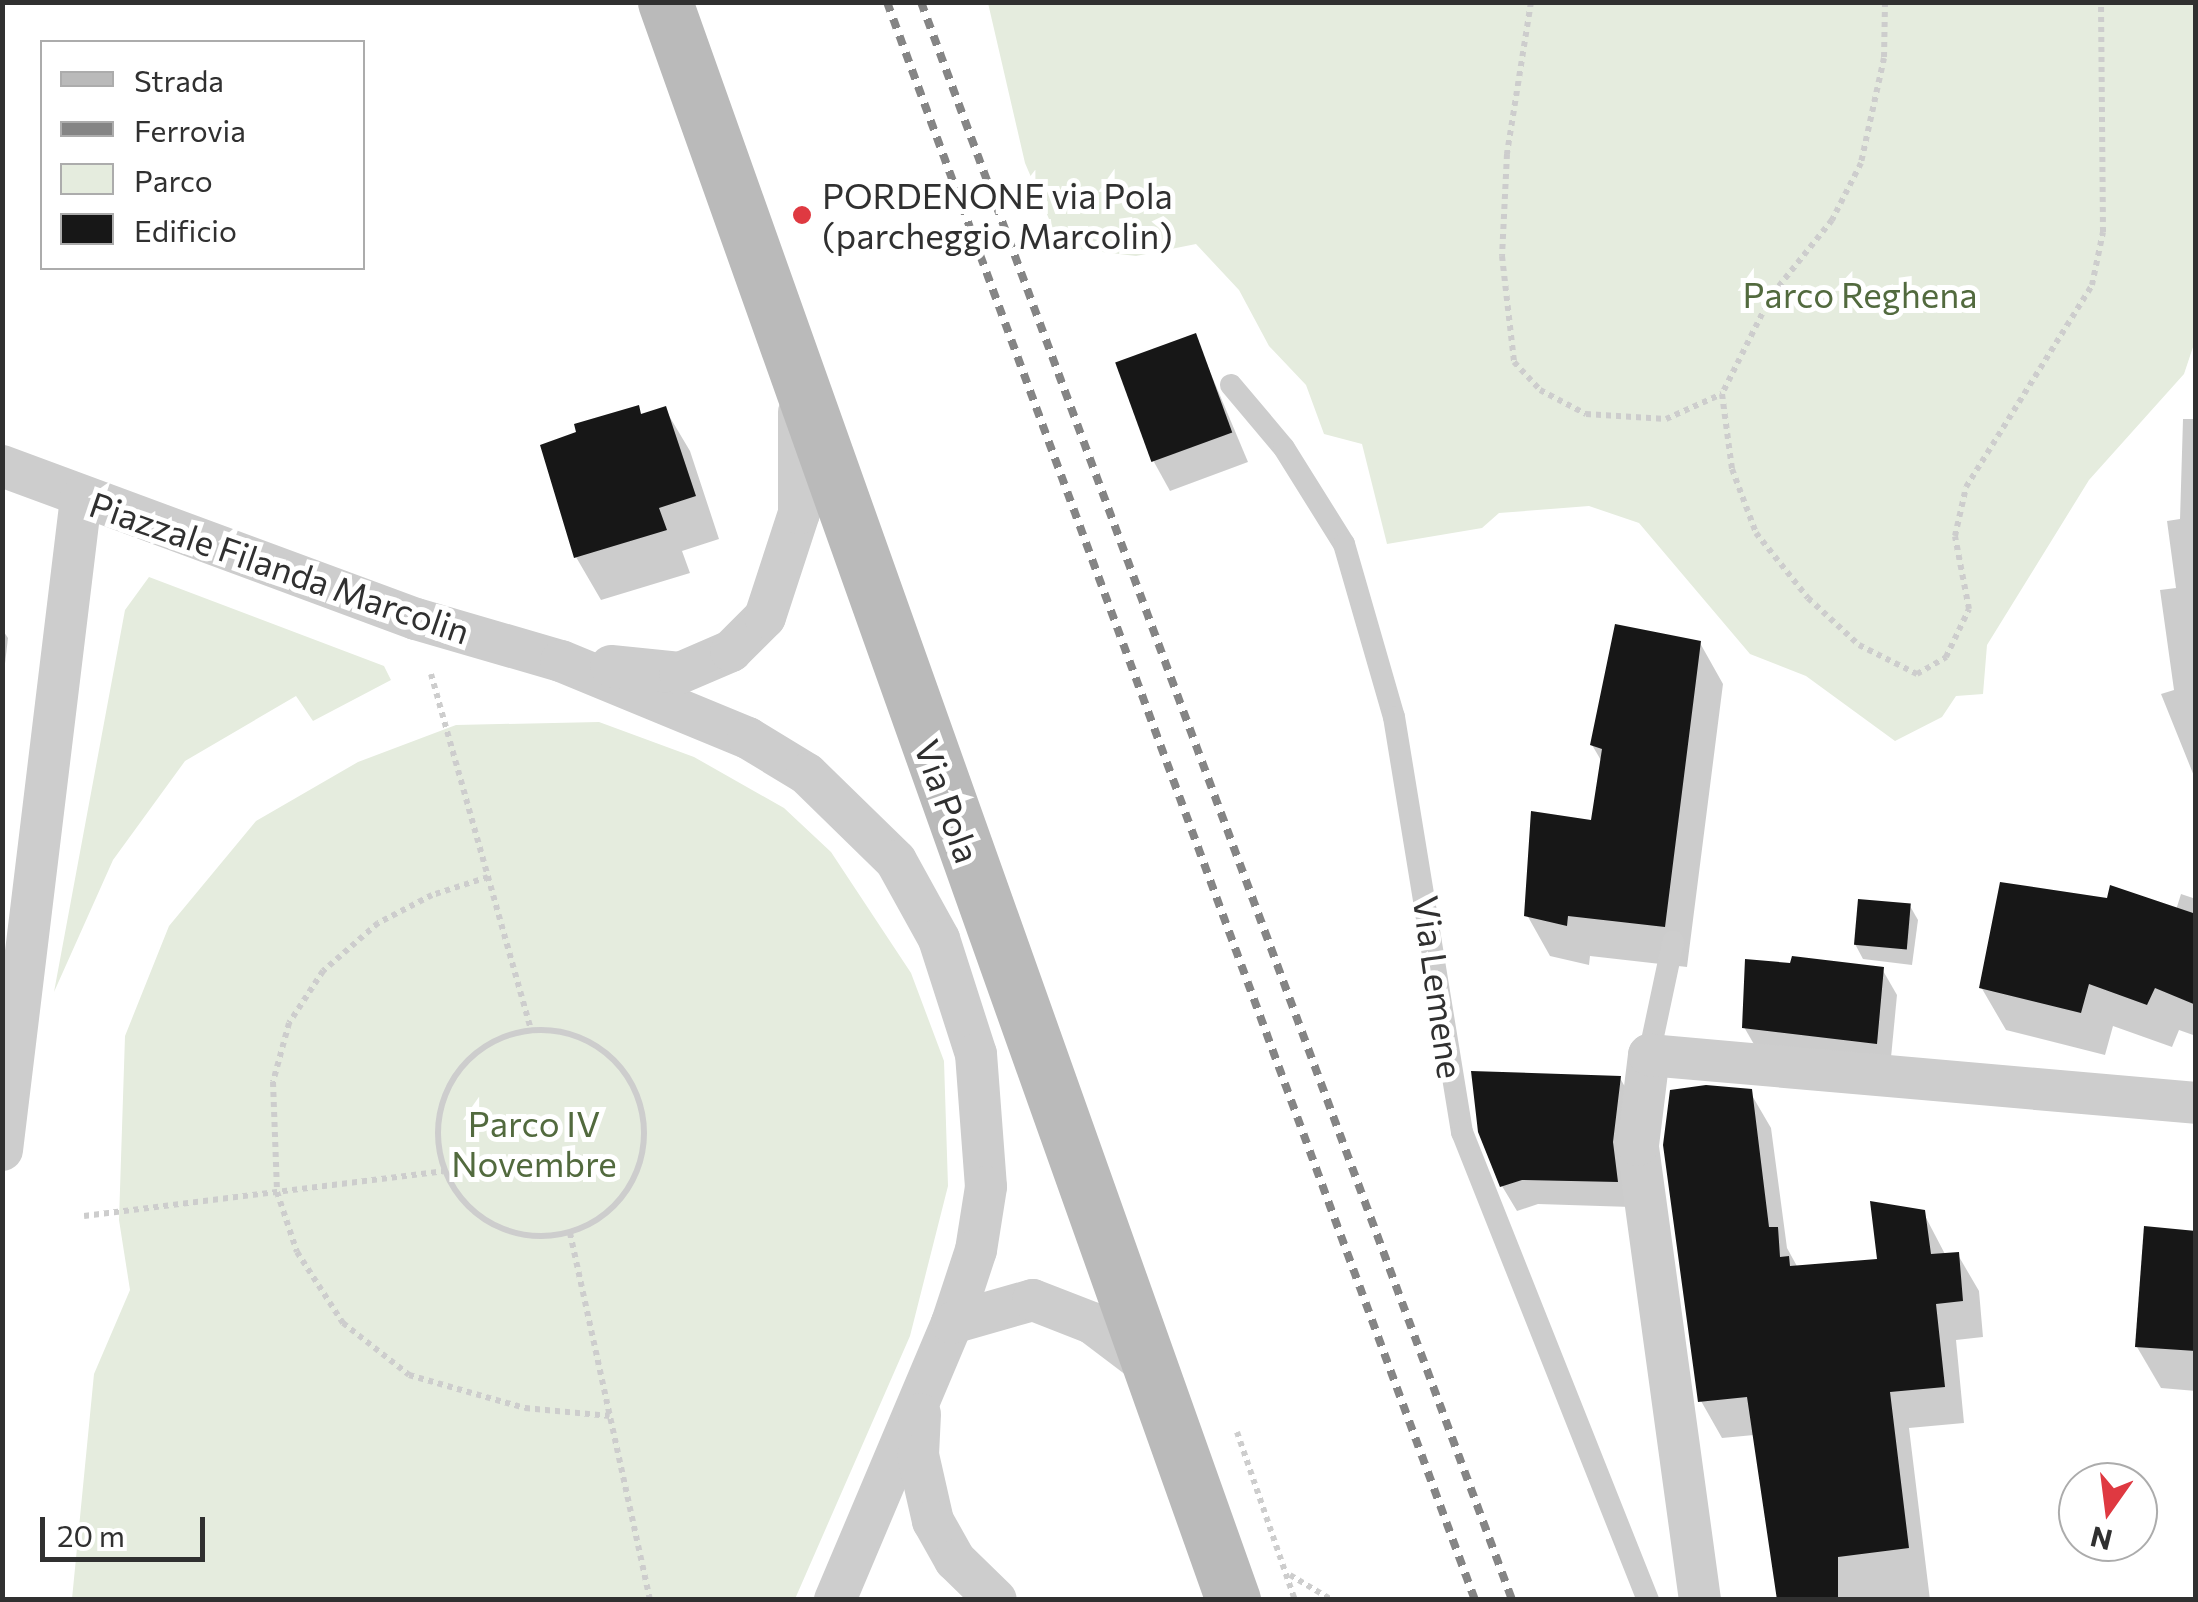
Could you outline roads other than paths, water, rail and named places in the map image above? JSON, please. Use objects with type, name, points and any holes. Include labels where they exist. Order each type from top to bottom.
[{"type":"main road","name":"Via Pola","points":[[665,2],[1233,1600]]},
{"type":"street","name":"Piazzale Filanda Marcolin","points":[[561,660],[680,673],[731,651],[765,616],[799,513],[803,462],[796,374]]},
{"type":"street","name":"Piazzale Filanda Marcolin","points":[[2,466],[416,619],[561,660],[763,747],[807,774],[896,861],[940,939],[976,1054],[986,1187],[976,1250],[952,1322],[836,1600]]},
{"type":"street","points":[[2,1150],[81,498]]},
{"type":"street","points":[[1700,1600],[1638,1146],[1649,1055],[2196,1102]]},
{"type":"street","points":[[952,1322],[1032,1300],[1092,1322],[1150,1367]]},
{"type":"street","points":[[921,1394],[918,1455],[934,1521],[955,1560],[996,1600]]},
{"type":"lane","name":"Via Lemene","points":[[1231,385],[1284,448],[1344,544],[1394,717],[1462,1132],[1648,1600]]},
{"type":"lane","points":[[1649,1055],[1673,942]]},
{"type":"railway","points":[[887,2],[1475,1600]]},
{"type":"railway","points":[[921,2],[1512,1600]]},
{"type":"place","name":"PORDENONE via Pola (parcheggio Marcolin)","points":[[802,215]]},
{"type":"park label","name":"Parco Reghena","points":[[1860,294]]},
{"type":"park label","name":"Parco IV Novembre","points":[[534,1143]]}]
